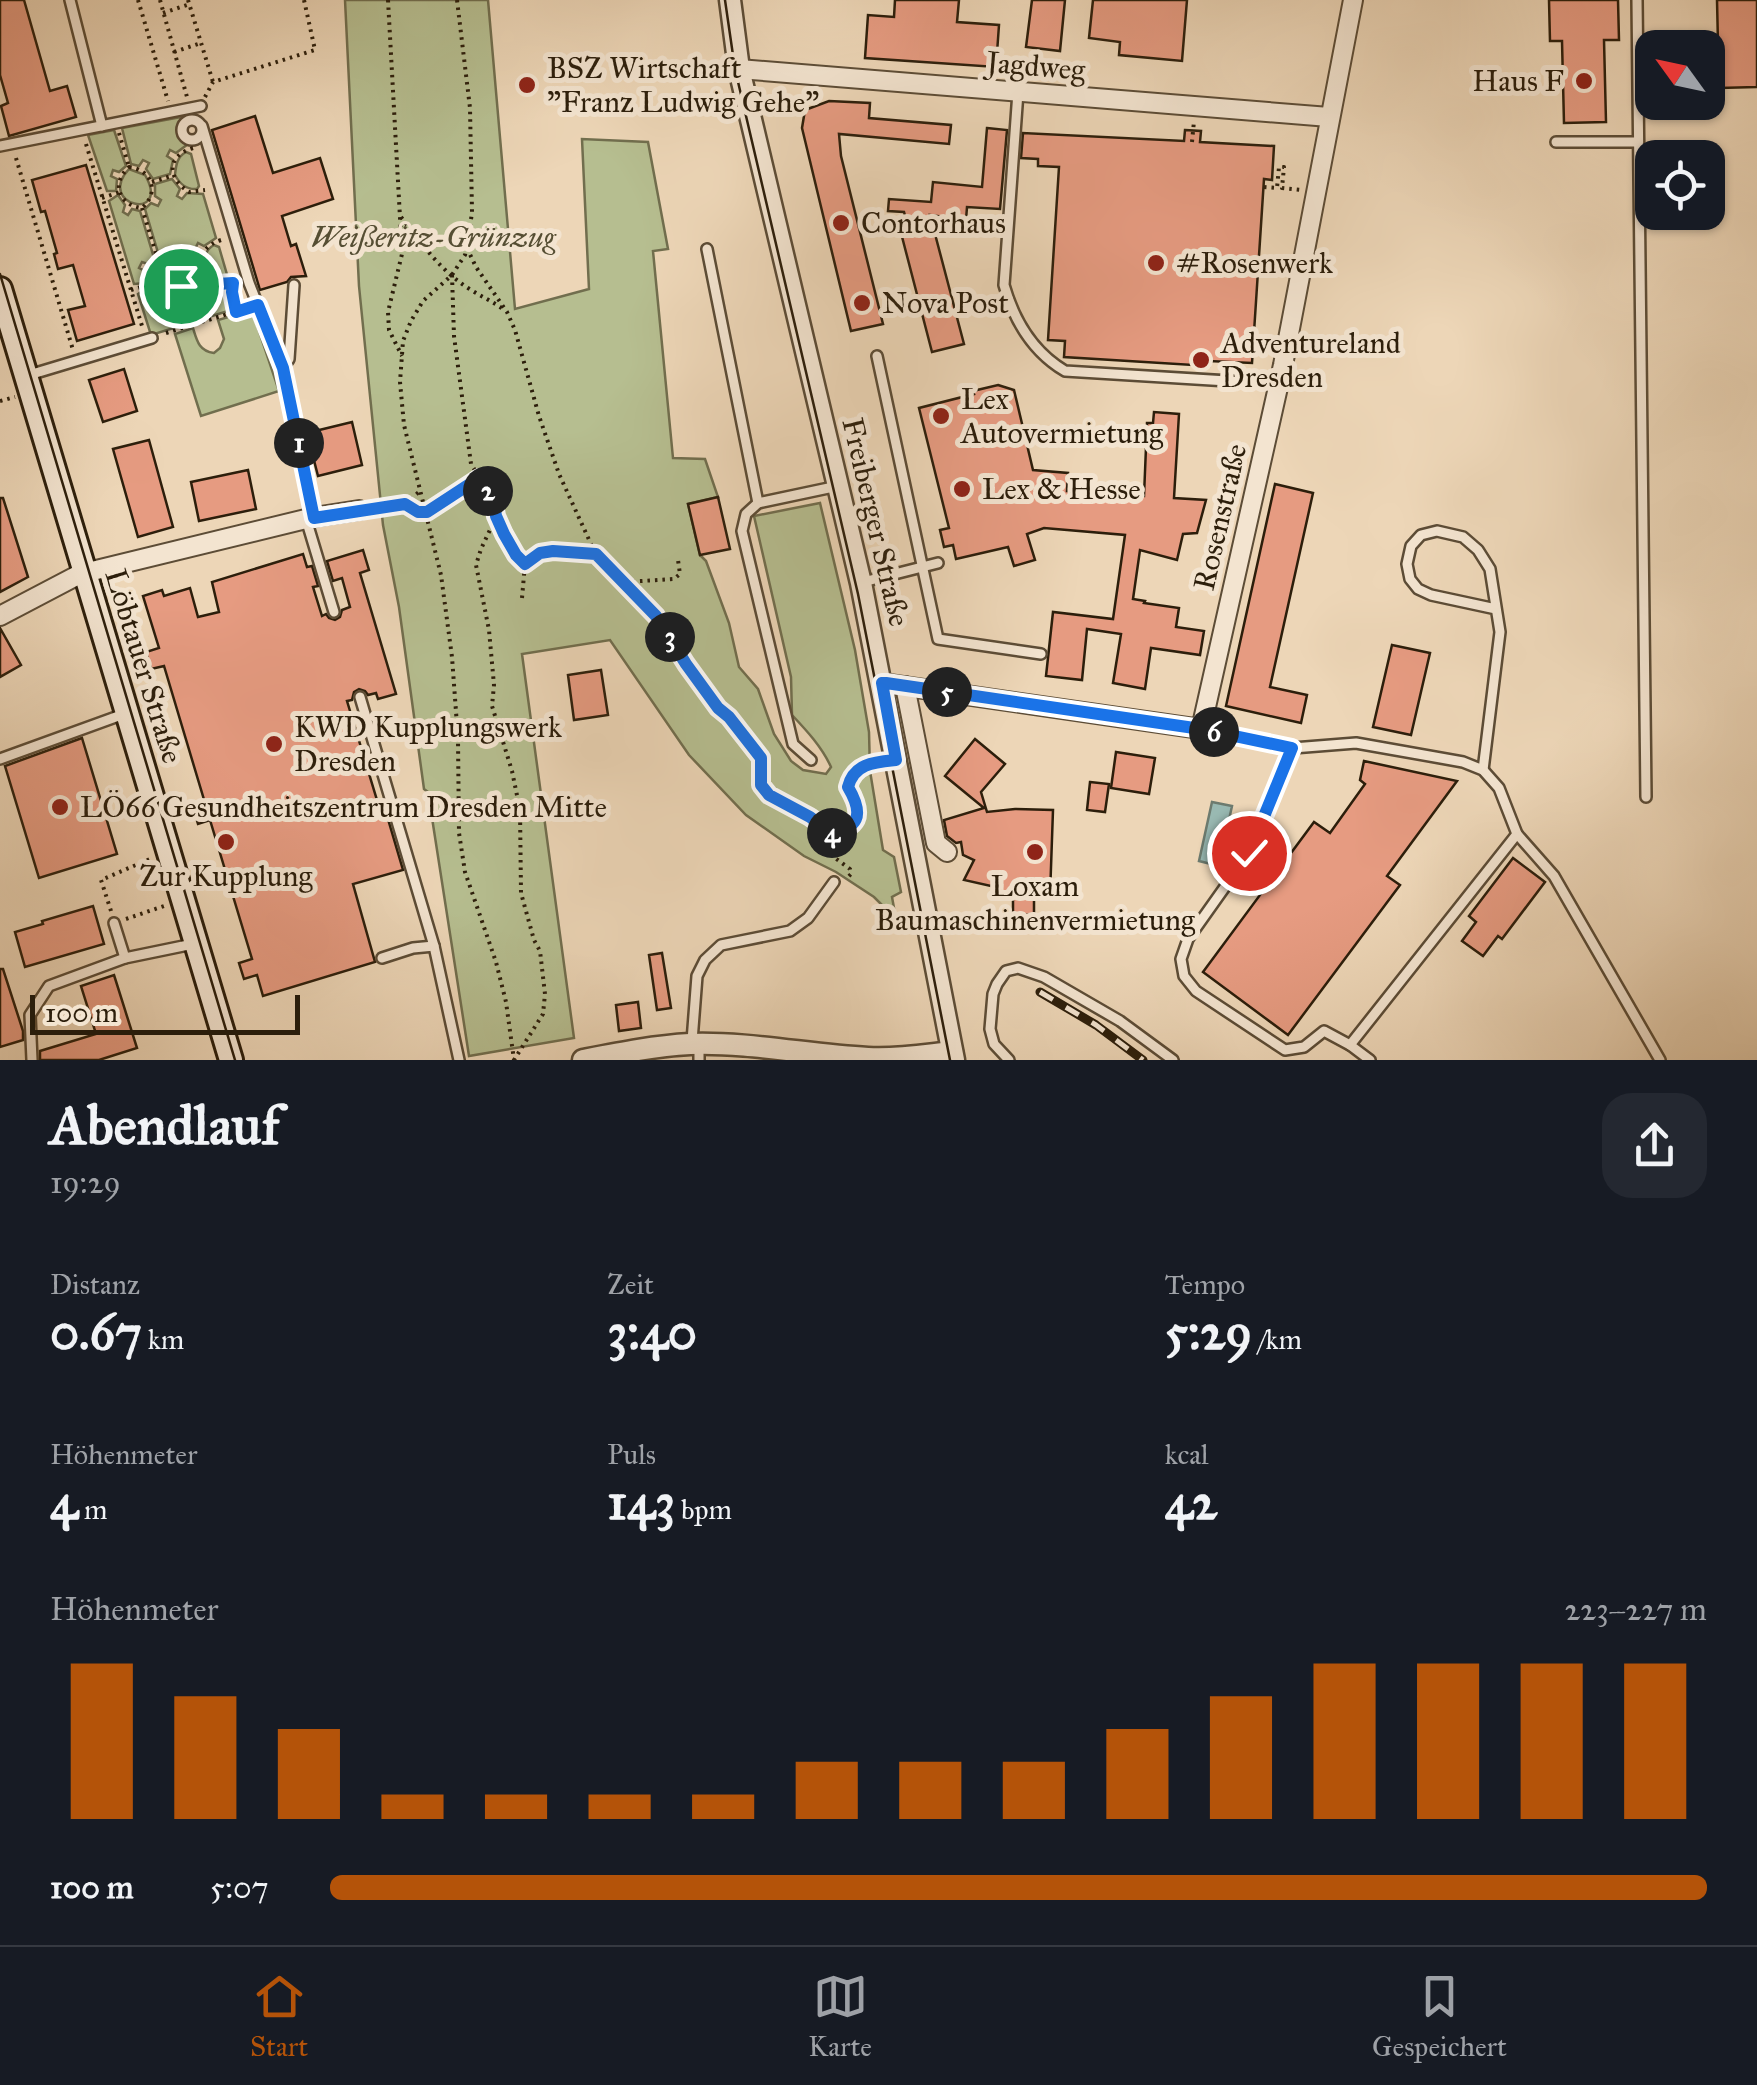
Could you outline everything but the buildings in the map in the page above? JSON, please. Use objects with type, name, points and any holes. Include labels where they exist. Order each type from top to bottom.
[{"type":"main road","name":"Löbtauer Straße","points":[[0,289],[231,1060]]},
{"type":"street","name":"Freiberger Straße","points":[[730,0],[738,69],[861,583],[953,1056]]},
{"type":"street","name":"Rosenstraße","points":[[1201,729],[1278,384],[1353,0]]},
{"type":"street","name":"Jagdweg","points":[[738,69],[1329,117]]},
{"type":"street","points":[[0,616],[84,573],[310,518],[360,510]]},
{"type":"street","points":[[882,683],[1201,729]]},
{"type":"street","points":[[904,686],[936,842],[947,852]]},
{"type":"street","points":[[584,1060],[630,1050],[752,1046],[872,1059],[953,1056]]},
{"type":"lane","points":[[70,0],[102,126]]},
{"type":"lane","points":[[1637,0],[1638,140]]},
{"type":"lane","points":[[1018,92],[1004,285],[1009,304],[1038,349],[1065,371],[1278,384]]},
{"type":"lane","points":[[0,146],[192,111]]},
{"type":"lane","points":[[192,111],[202,126],[258,305],[283,368],[310,518],[334,612]]},
{"type":"lane","points":[[192,111],[182,126],[182,133],[192,144],[200,136],[202,126]]},
{"type":"lane","points":[[1556,142],[1635,142]]},
{"type":"lane","points":[[1639,230],[1646,797]]},
{"type":"lane","points":[[707,249],[758,503]]},
{"type":"lane","points":[[283,368],[289,359],[294,285]]},
{"type":"lane","points":[[26,376],[149,338]]},
{"type":"lane","points":[[876,356],[938,638],[1042,654]]},
{"type":"lane","points":[[811,760],[793,744],[742,531],[746,514],[758,503],[838,486]]},
{"type":"lane","points":[[1484,770],[1500,632],[1490,569],[1478,550],[1463,537],[1436,531],[1421,535],[1411,546],[1407,564],[1410,579],[1418,589],[1496,609]]},
{"type":"lane","points":[[861,583],[938,563]]},
{"type":"lane","points":[[360,698],[434,946],[459,1060]]},
{"type":"lane","points":[[0,759],[126,713]]},
{"type":"lane","points":[[1201,729],[1292,748],[1356,743],[1463,762],[1484,770],[1500,788],[1517,834],[1554,876],[1655,1057]]},
{"type":"lane","points":[[1292,748],[1249,853],[1188,938],[1181,960],[1184,976],[1196,991],[1285,1050],[1304,1047],[1324,1031],[1370,1060]]},
{"type":"lane","points":[[1350,1045],[1517,834]]},
{"type":"lane","points":[[696,1050],[697,976],[705,960],[721,945],[790,930],[808,918],[834,882]]},
{"type":"lane","points":[[114,923],[125,958]]},
{"type":"lane","points":[[32,1060],[30,1015],[49,986],[125,958],[196,944]]},
{"type":"lane","points":[[382,958],[434,946]]},
{"type":"lane","points":[[1009,1060],[994,1044],[990,1030],[993,994],[1006,972],[1018,968],[1044,976],[1173,1060]]},
{"type":"path","points":[[138,0],[172,113]]},
{"type":"path","points":[[160,0],[192,111]]},
{"type":"path","points":[[192,111],[213,82],[314,50],[304,0]]},
{"type":"path","points":[[388,0],[402,254],[388,312],[389,330],[402,356]]},
{"type":"path","points":[[457,0],[470,108],[472,212],[467,248],[452,275],[422,302],[410,320],[400,382],[404,424],[441,574],[452,657],[458,739],[458,833],[465,872],[506,1002],[514,1060]]},
{"type":"path","points":[[163,13],[189,2],[213,82]]},
{"type":"path","points":[[174,52],[201,43]]},
{"type":"path","points":[[116,123],[129,167]]},
{"type":"path","points":[[82,130],[149,338],[258,305]]},
{"type":"path","points":[[1192,142],[1194,130]]},
{"type":"path","points":[[12,144],[76,361]]},
{"type":"path","points":[[196,158],[192,144],[175,160],[173,176],[190,192],[205,188],[210,204]]},
{"type":"path","points":[[129,167],[140,169],[152,182],[152,194],[142,208],[131,206],[122,198],[119,181],[129,167]]},
{"type":"path","points":[[1264,186],[1277,188],[1279,167],[1284,167],[1282,188]]},
{"type":"path","points":[[152,182],[173,176]]},
{"type":"path","points":[[102,198],[120,192]]},
{"type":"path","points":[[142,208],[158,260]]},
{"type":"path","points":[[401,217],[433,259],[466,288],[507,312]]},
{"type":"path","points":[[221,240],[207,246],[201,268],[218,284],[233,283]]},
{"type":"path","points":[[467,248],[515,330],[558,474],[596,554],[656,616],[718,708],[761,758],[761,785],[769,795],[818,823],[834,858],[850,868],[851,874]]},
{"type":"path","points":[[158,260],[169,262],[180,275],[178,293],[170,301]]},
{"type":"path","points":[[158,260],[147,274],[148,285],[159,299],[170,301]]},
{"type":"path","points":[[180,275],[201,268]]},
{"type":"path","points":[[229,269],[236,312]]},
{"type":"path","points":[[452,275],[454,336],[472,464],[493,498],[496,516],[516,555],[525,564],[522,598]]},
{"type":"path","points":[[131,290],[148,285]]},
{"type":"path","points":[[170,301],[179,329]]},
{"type":"path","points":[[405,504],[418,512],[427,512],[479,478]]},
{"type":"path","points":[[360,510],[405,504],[421,490]]},
{"type":"path","points":[[496,516],[476,565],[488,630],[494,685],[492,706],[520,810],[521,893],[540,951],[546,994],[543,1014],[514,1060]]},
{"type":"path","points":[[525,564],[540,553],[553,551],[596,554]]},
{"type":"path","points":[[625,582],[674,579],[680,574],[678,560]]},
{"type":"path","points":[[826,834],[844,831],[857,818],[858,807],[848,787],[850,778],[870,762],[896,760]]},
{"type":"path","points":[[168,852],[101,880],[114,923],[183,900]]},
{"type":"green space","name":"Weißeritz-Grünzug","points":[[345,0],[488,0],[515,309],[589,289],[582,139],[648,142],[668,249],[653,251],[673,458],[705,459],[718,497],[688,504],[700,555],[706,561],[729,623],[739,667],[758,689],[774,734],[791,761],[803,770],[826,774],[831,767],[827,760],[792,715],[791,677],[754,516],[820,503],[855,650],[883,850],[894,857],[901,892],[892,897],[896,919],[874,897],[804,856],[746,815],[689,755],[610,640],[522,654],[574,1038],[469,1056],[383,525],[359,286]]},
{"type":"green space","points":[[181,117],[178,134],[188,144],[176,153],[170,150],[170,174],[153,179],[146,169],[149,163],[143,160],[139,166],[131,164],[122,128]]},
{"type":"green space","points":[[114,130],[126,166],[119,172],[113,170],[116,191],[107,191],[88,135]]},
{"type":"green space","points":[[186,152],[191,154],[197,189],[184,186],[175,175],[179,159]]},
{"type":"green space","points":[[129,169],[145,175],[151,190],[143,204],[126,200],[121,192],[121,182]]},
{"type":"green space","points":[[172,179],[180,189],[177,196],[182,199],[187,193],[203,194],[216,238],[204,246],[198,243],[195,249],[201,253],[199,267],[182,272],[174,262],[177,255],[172,252],[168,258],[159,256],[145,209],[151,203],[158,206],[161,200],[155,196],[155,184]]},
{"type":"green space","points":[[118,195],[125,205],[123,212],[128,215],[132,209],[140,211],[154,258],[148,264],[142,262],[139,268],[145,271],[145,283],[134,284],[109,201]]},
{"type":"green space","points":[[214,245],[219,247],[228,278],[225,282],[212,278],[203,268],[207,252]]},
{"type":"green space","points":[[158,262],[173,267],[178,280],[176,292],[169,298],[157,293],[151,284],[151,273]]},
{"type":"green space","points":[[199,272],[209,282],[205,288],[211,292],[215,287],[227,288],[228,311],[183,325],[174,302],[180,297],[186,299],[189,293],[183,290],[183,277]]},
{"type":"green space","points":[[146,289],[154,299],[150,305],[156,309],[160,303],[169,304],[174,328],[151,335],[138,294]]},
{"type":"green space","points":[[252,310],[279,391],[201,416],[175,334],[193,328],[202,348],[214,353],[224,339],[218,320]]},
{"type":"water","points":[[1212,802],[1232,806],[1219,866],[1199,861]]},
{"type":"tram line","points":[[725,0],[735,69],[858,594],[950,1060]]},
{"type":"tram line","points":[[0,274],[235,1060]]},
{"type":"railway","points":[[1040,992],[1096,1025],[1143,1060]]},
{"type":"place","name":"Haus F","points":[[1584,81]]},
{"type":"place","name":"BSZ Wirtschaft \"Franz Ludwig Gehe\"","points":[[527,85]]},
{"type":"place","name":"Contorhaus","points":[[841,223]]},
{"type":"place","name":"#Rosenwerk","points":[[1156,263]]},
{"type":"place","name":"Nova Post","points":[[862,303]]},
{"type":"place","name":"Adventureland Dresden","points":[[1201,360]]},
{"type":"place","name":"Lex Autovermietung","points":[[941,416]]},
{"type":"place","name":"Lex & Hesse","points":[[962,489]]},
{"type":"place","name":"KWD Kupplungswerk Dresden","points":[[274,744]]},
{"type":"place","name":"LÖ66 Gesundheitszentrum Dresden Mitte","points":[[60,807]]},
{"type":"place","name":"Zur Kupplung","points":[[226,842]]},
{"type":"place","name":"Loxam Baumaschinenvermietung","points":[[1035,852]]},
{"type":"route","points":[[181,286],[180,275],[201,268],[218,284],[233,283],[236,312],[258,305],[283,368],[314,518],[405,504],[418,512],[427,512],[479,478],[493,498],[504,534],[525,564],[540,553],[553,551],[596,554],[625,582],[656,616],[718,708],[761,758],[761,785],[769,795],[818,823],[826,834],[844,831],[857,818],[858,807],[848,787],[850,778],[870,762],[896,760],[882,683],[886,683],[1201,729],[1292,748],[1249,853]]}]
